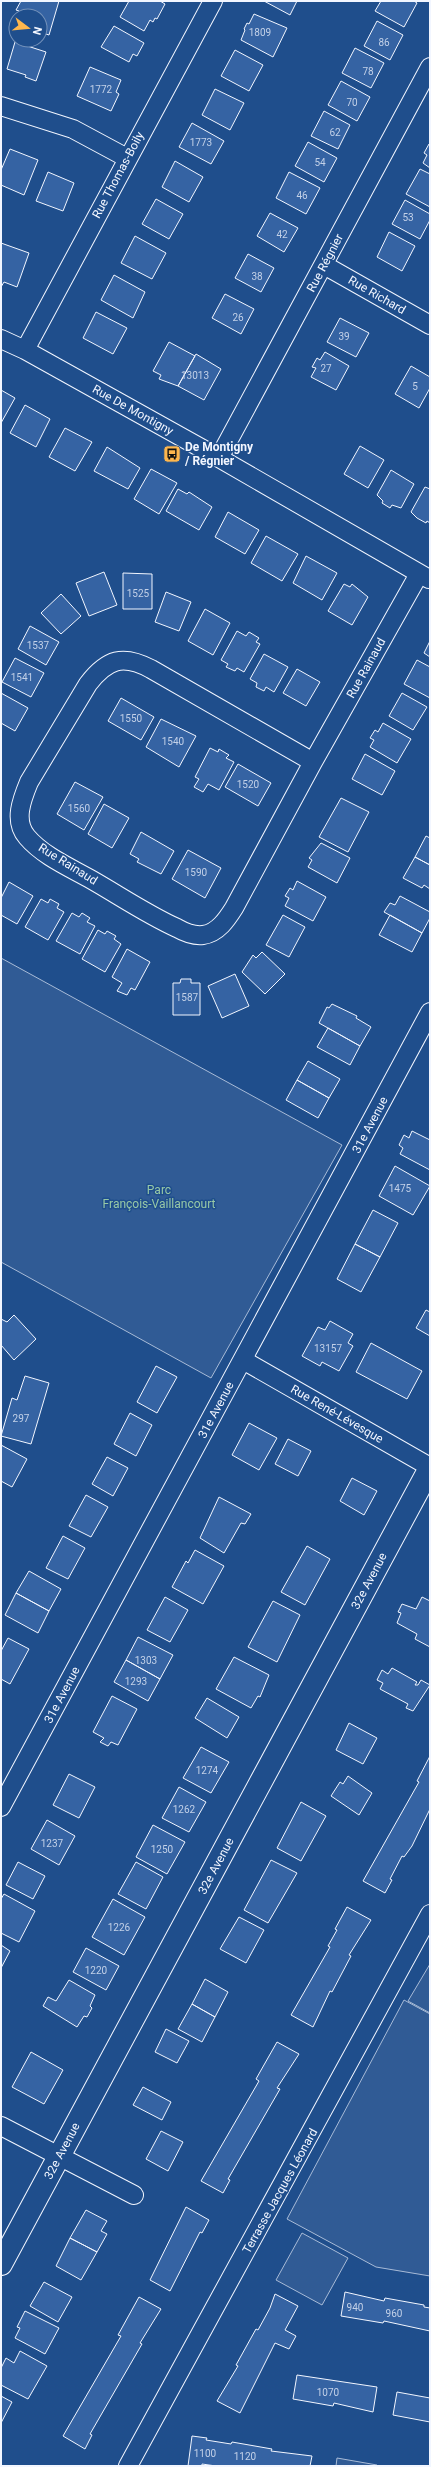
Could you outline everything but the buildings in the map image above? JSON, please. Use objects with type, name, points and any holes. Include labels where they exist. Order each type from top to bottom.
[{"type":"street","name":"Rue Thomas-Boily","points":[[25,350],[212,1]]},
{"type":"street","name":"Rue Régnier","points":[[219,458],[430,68]]},
{"type":"street","points":[[1,106],[73,129],[127,158]]},
{"type":"street","name":"Rue Richard","points":[[324,265],[430,325]]},
{"type":"street","name":"Rue De Montigny","points":[[1,339],[25,350],[219,458],[424,577]]},
{"type":"street","name":"Rue Rainaud","points":[[313,762],[138,662],[123,660],[110,663],[98,671],[88,684],[29,782],[22,799],[19,816],[26,836],[45,852],[171,926],[189,934],[203,935],[216,930],[226,920],[234,908],[313,762],[424,577]]},
{"type":"street","name":"31e Avenue","points":[[1,1807],[430,1012]]},
{"type":"street","name":"Rue René-Lévesque","points":[[243,1360],[430,1467]]},
{"type":"street","name":"32e Avenue","points":[[1,2264],[430,1467]]},
{"type":"street","name":"Terrasse Jacques Léonard","points":[[128,2466],[430,1914]]},
{"type":"street","points":[[1,2126],[134,2195]]},
{"type":"shaded area","name":"Parc François-Vaillancourt","points":[[1,958],[342,1145],[211,1378],[1,1262]]},
{"type":"shaded area","points":[[430,1964],[430,2013],[408,2001]]},
{"type":"shaded area","points":[[404,2000],[430,2014],[430,2276],[376,2267],[287,2219]]},
{"type":"shaded area","points":[[302,2233],[348,2258],[322,2305],[276,2280]]},
{"type":"shaded area","points":[[337,2458],[377,2465],[377,2466],[336,2466]]},
{"type":"place","name":"De Montigny / Régnier","points":[[172,454]]}]
